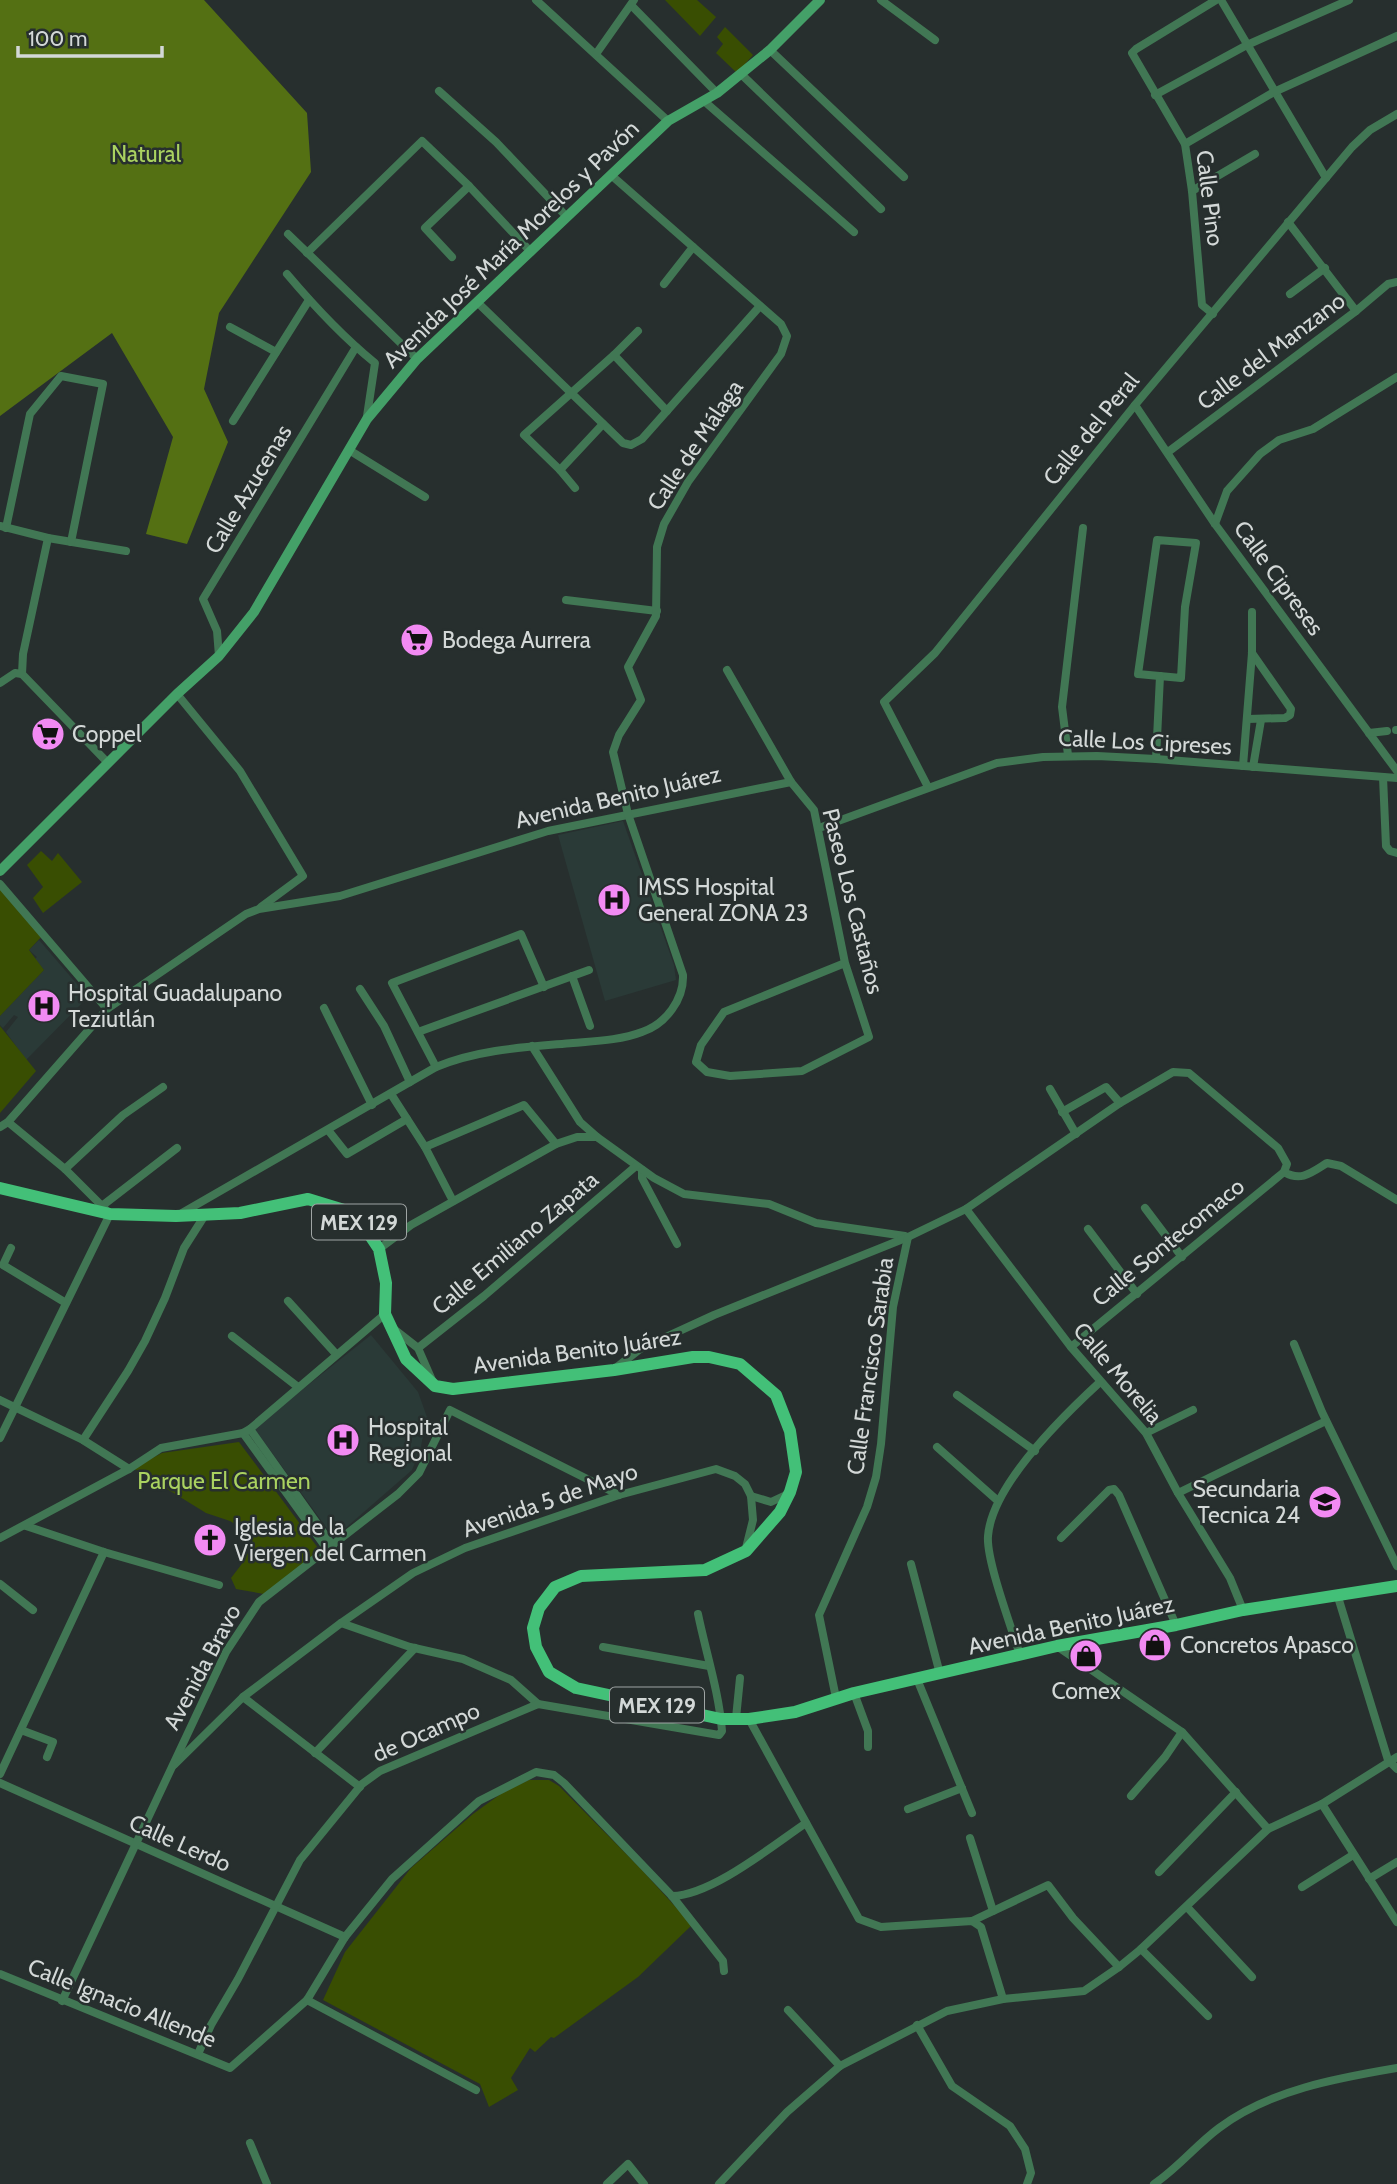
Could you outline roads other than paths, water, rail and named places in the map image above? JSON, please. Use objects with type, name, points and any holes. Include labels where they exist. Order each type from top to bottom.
[{"type":"main road","name":"Avenida José María Morelos y Pavón","points":[[0,871],[177,694],[219,656],[254,612],[367,419],[417,359],[668,121],[717,93],[741,74],[770,50],[820,0]]},
{"type":"main road","name":"MEX 129","points":[[0,1188],[103,1210],[176,1216],[240,1213],[308,1199],[344,1210],[363,1225],[379,1249],[386,1283],[387,1320],[405,1359],[435,1386]]},
{"type":"main road","name":"Avenida Benito Juárez","points":[[435,1386],[453,1389],[709,1357],[740,1364],[776,1395],[790,1431],[796,1472],[780,1512],[746,1551],[705,1570],[582,1576],[555,1587],[539,1608],[533,1628],[536,1647],[549,1672],[576,1688],[721,1719],[795,1712],[853,1693],[1057,1646],[1243,1610],[1397,1586]]},
{"type":"street","points":[[536,0],[668,121]]},
{"type":"street","points":[[881,0],[935,40]]},
{"type":"street","name":"Calle Pino","points":[[1213,314],[1202,305],[1185,144],[1132,53],[1216,0]]},
{"type":"street","points":[[1221,0],[1326,178]]},
{"type":"street","points":[[1155,95],[1247,45],[1349,0]]},
{"type":"street","points":[[596,54],[632,3],[717,93]]},
{"type":"street","points":[[1185,144],[1274,92],[1397,36]]},
{"type":"street","points":[[770,50],[904,177]]},
{"type":"street","points":[[741,74],[881,209]]},
{"type":"street","points":[[439,91],[496,142],[566,217]]},
{"type":"street","points":[[704,101],[854,232]]},
{"type":"street","name":"Calle del Peral","points":[[928,787],[884,702],[935,653],[1135,405],[1352,147],[1370,130],[1397,114]]},
{"type":"street","points":[[307,253],[422,141],[531,252]]},
{"type":"street","points":[[1192,191],[1255,154]]},
{"type":"street","points":[[477,302],[623,443],[631,445],[642,439],[760,306],[611,175]]},
{"type":"street","points":[[452,257],[425,228],[469,186]]},
{"type":"street","points":[[1288,222],[1356,311]]},
{"type":"street","points":[[288,234],[417,359]]},
{"type":"street","points":[[663,284],[693,247]]},
{"type":"street","points":[[1290,293],[1325,268]]},
{"type":"street","points":[[287,274],[309,300],[375,363],[367,419]]},
{"type":"street","name":"Calle del Manzano","points":[[1168,452],[1388,284],[1397,282]]},
{"type":"street","points":[[233,421],[309,300]]},
{"type":"street","name":"Calle de Málaga","points":[[176,1216],[436,1067],[462,1056],[602,1040],[643,1032],[660,1022],[679,999],[683,984],[682,975],[628,814],[613,752],[619,734],[641,700],[628,667],[654,622],[657,611],[657,547],[664,524],[688,482],[781,354],[787,336],[781,324],[760,306]]},
{"type":"street","points":[[230,327],[276,352]]},
{"type":"street","points":[[575,488],[524,435],[638,331]]},
{"type":"street","name":"Calle Azucenas","points":[[219,656],[216,631],[203,599],[356,347]]},
{"type":"street","points":[[614,355],[667,411]]},
{"type":"street","points":[[71,542],[103,384],[61,376],[30,414],[3,527],[48,538],[71,542],[125,551]]},
{"type":"street","points":[[1215,524],[1227,491],[1260,454],[1279,440],[1313,429],[1397,377]]},
{"type":"street","name":"Calle Cipreses","points":[[1135,405],[1215,524],[1397,771]]},
{"type":"street","points":[[560,470],[603,424]]},
{"type":"street","points":[[349,450],[425,497]]},
{"type":"street","points":[[1068,755],[1062,707],[1083,528]]},
{"type":"street","points":[[22,674],[23,654],[48,538]]},
{"type":"street","points":[[1157,540],[1196,543],[1185,607],[1181,678],[1160,676],[1138,674],[1157,540]]},
{"type":"street","points":[[566,600],[657,611]]},
{"type":"street","points":[[1243,766],[1252,653],[1252,612]]},
{"type":"street","points":[[1248,719],[1285,718],[1290,715],[1291,709],[1252,653]]},
{"type":"street","name":"Paseo Los Castaños","points":[[727,670],[791,782],[814,810],[845,963],[869,1037],[802,1071],[730,1076],[707,1072],[696,1062],[701,1045],[724,1012],[845,963]]},
{"type":"street","points":[[0,683],[15,673],[22,674],[108,763]]},
{"type":"street","points":[[1156,759],[1160,676]]},
{"type":"street","points":[[177,694],[240,771],[303,876],[259,909]]},
{"type":"street","points":[[1253,767],[1261,720]]},
{"type":"street","points":[[1369,733],[1387,731]]},
{"type":"street","name":"Calle Los Cipreses","points":[[819,828],[997,763],[1068,755],[1156,759],[1397,778]]},
{"type":"street","points":[[1384,777],[1386,846],[1397,853]]},
{"type":"street","name":"Avenida Benito Juárez","points":[[4,1125],[107,1009],[246,914],[259,909],[340,896],[548,831],[791,782]]},
{"type":"street","points":[[0,884],[107,1009]]},
{"type":"street","points":[[436,1067],[392,983],[520,934],[544,986]]},
{"type":"street","points":[[418,1032],[589,970]]},
{"type":"street","points":[[572,976],[590,1026]]},
{"type":"street","points":[[360,989],[384,1026],[410,1083]]},
{"type":"street","points":[[324,1008],[372,1105]]},
{"type":"street","points":[[532,1046],[580,1122],[639,1168],[684,1195],[769,1205],[816,1223],[908,1237]]},
{"type":"street","points":[[614,1370],[640,1349],[908,1237],[966,1209],[1120,1103],[1173,1072],[1189,1073],[1278,1148],[1285,1168],[1293,1177],[1304,1177],[1327,1163],[1341,1166],[1397,1200]]},
{"type":"street","points":[[65,1169],[123,1115],[163,1087]]},
{"type":"street","points":[[1062,1112],[1106,1087],[1120,1103]]},
{"type":"street","points":[[1050,1089],[1076,1134]]},
{"type":"street","points":[[391,1094],[425,1147],[453,1201]]},
{"type":"street","points":[[425,1147],[524,1105],[556,1144]]},
{"type":"street","points":[[328,1130],[347,1154],[407,1119]]},
{"type":"street","points":[[4,1125],[65,1169],[103,1210]]},
{"type":"street","points":[[379,1249],[411,1225],[556,1144],[577,1137],[597,1137]]},
{"type":"street","points":[[0,1438],[66,1303],[103,1210],[177,1148]]},
{"type":"street","points":[[639,1168],[677,1244]]},
{"type":"street","name":"Calle Emiliano Zapata","points":[[418,1348],[639,1168]]},
{"type":"street","name":"Calle Sontecomaco","points":[[1071,1347],[1285,1168]]},
{"type":"street","points":[[1145,1208],[1182,1256]]},
{"type":"street","name":"Calle Morelia","points":[[966,1209],[1071,1347],[1146,1433],[1178,1493],[1230,1578],[1243,1610]]},
{"type":"street","points":[[83,1440],[145,1341],[184,1248],[205,1215]]},
{"type":"street","points":[[1088,1228],[1137,1294]]},
{"type":"street","name":"Calle Francisco Sarabia","points":[[836,1698],[819,1615],[867,1507],[876,1477],[893,1307],[908,1237]]},
{"type":"street","points":[[10,1248],[3,1265],[66,1303]]},
{"type":"street","points":[[288,1301],[337,1354]]},
{"type":"street","points":[[0,1538],[129,1469],[161,1448],[246,1431],[337,1354],[387,1320],[418,1348],[435,1386]]},
{"type":"street","points":[[232,1336],[298,1387]]},
{"type":"street","points":[[1294,1344],[1326,1421],[1397,1566]]},
{"type":"street","points":[[1020,1655],[992,1562],[987,1538],[991,1517],[1018,1470],[1071,1408],[1100,1382]]},
{"type":"street","points":[[957,1395],[1035,1451]]},
{"type":"street","points":[[0,1400],[83,1440],[129,1469]]},
{"type":"street","name":"Avenida Bravo","points":[[62,2001],[226,1652],[259,1602],[398,1494],[419,1473],[450,1410],[619,1494]]},
{"type":"street","points":[[1146,1433],[1193,1410]]},
{"type":"street","points":[[1178,1493],[1326,1421]]},
{"type":"street","points":[[246,1431],[330,1548]]},
{"type":"street","points":[[937,1447],[998,1501]]},
{"type":"street","name":"Avenida 5 de Mayo","points":[[170,1769],[244,1696],[341,1623],[413,1573],[465,1548],[619,1494],[716,1469],[735,1476],[746,1484],[751,1496]]},
{"type":"street","points":[[1061,1538],[1109,1490],[1114,1489],[1176,1625]]},
{"type":"street","points":[[746,1551],[753,1520],[751,1496],[771,1502],[790,1492]]},
{"type":"street","points":[[26,1526],[219,1585]]},
{"type":"street","points":[[0,1774],[104,1552]]},
{"type":"street","points":[[911,1564],[940,1674]]},
{"type":"street","points":[[0,1584],[33,1610]]},
{"type":"street","points":[[1338,1597],[1397,1769]]},
{"type":"street","points":[[341,1623],[412,1647],[463,1659],[511,1680],[538,1704],[719,1735],[722,1731],[717,1692],[698,1614]]},
{"type":"street","points":[[1057,1646],[1182,1732],[1268,1829]]},
{"type":"street","points":[[314,1749],[412,1647]]},
{"type":"street","points":[[603,1647],[709,1667]]},
{"type":"street","points":[[740,1678],[742,1719],[806,1823],[859,1919],[881,1927],[972,1921],[1048,1885],[1119,1967]]},
{"type":"street","points":[[917,1679],[972,1812]]},
{"type":"street","points":[[853,1693],[868,1731],[868,1747]]},
{"type":"street","points":[[244,1696],[361,1786]]},
{"type":"street","name":"de Ocampo","points":[[198,2054],[300,1860],[361,1786],[380,1771],[538,1704]]},
{"type":"street","points":[[20,1730],[52,1742],[47,1757]]},
{"type":"street","points":[[1131,1796],[1166,1757],[1182,1732]]},
{"type":"street","points":[[719,2184],[787,2112],[840,2066],[947,2011],[1003,1999],[1084,1992],[1141,1949],[1268,1829],[1322,1804],[1393,1759]]},
{"type":"street","points":[[476,2090],[307,2000],[345,1937],[392,1879],[479,1801],[523,1777],[536,1772],[546,1772],[564,1783],[672,1896],[723,1961],[724,1971]]},
{"type":"street","name":"Calle Lerdo","points":[[0,1783],[345,1937]]},
{"type":"street","points":[[908,1809],[962,1788]]},
{"type":"street","points":[[1160,1872],[1236,1792]]},
{"type":"street","points":[[1322,1804],[1397,1922]]},
{"type":"street","points":[[672,1896],[687,1896],[721,1879],[806,1823]]},
{"type":"street","points":[[970,1838],[993,1911]]},
{"type":"street","points":[[1302,1887],[1353,1855]]},
{"type":"street","points":[[1369,1879],[1397,1862]]},
{"type":"street","points":[[1187,1907],[1252,1976]]},
{"type":"street","points":[[972,1921],[981,1927],[1003,1999]]},
{"type":"street","points":[[1141,1949],[1208,2016]]},
{"type":"street","name":"Calle Ignacio Allende","points":[[0,1974],[230,2068],[307,2000]]},
{"type":"street","points":[[788,2010],[840,2066]]},
{"type":"street","points":[[917,2025],[952,2086],[1010,2126],[1025,2149],[1031,2173],[1027,2184]]},
{"type":"street","points":[[1154,2184],[1220,2127],[1247,2110],[1279,2096],[1397,2068]]},
{"type":"street","points":[[250,2143],[267,2184]]},
{"type":"street","points":[[607,2184],[628,2164],[644,2184]]},
{"type":"place","name":"Bodega Aurrera","points":[[417,640]]},
{"type":"place","name":"Coppel","points":[[48,734]]},
{"type":"place","name":"IMSS Hospital General ZONA 23","points":[[614,900]]},
{"type":"place","name":"Hospital Guadalupano Teziutlán","points":[[44,1006]]},
{"type":"place","name":"Hospital Regional","points":[[343,1440]]},
{"type":"place","name":"Secundaria Tecnica 24","points":[[1325,1502]]},
{"type":"place","name":"Iglesia de la Viergen del Carmen","points":[[210,1540]]},
{"type":"place","name":"Concretos Apasco","points":[[1155,1645]]},
{"type":"place","name":"Comex","points":[[1086,1656]]},
{"type":"park label","name":"Natural","points":[[146,154]]},
{"type":"park label","name":"Parque El Carmen","points":[[224,1481]]}]
